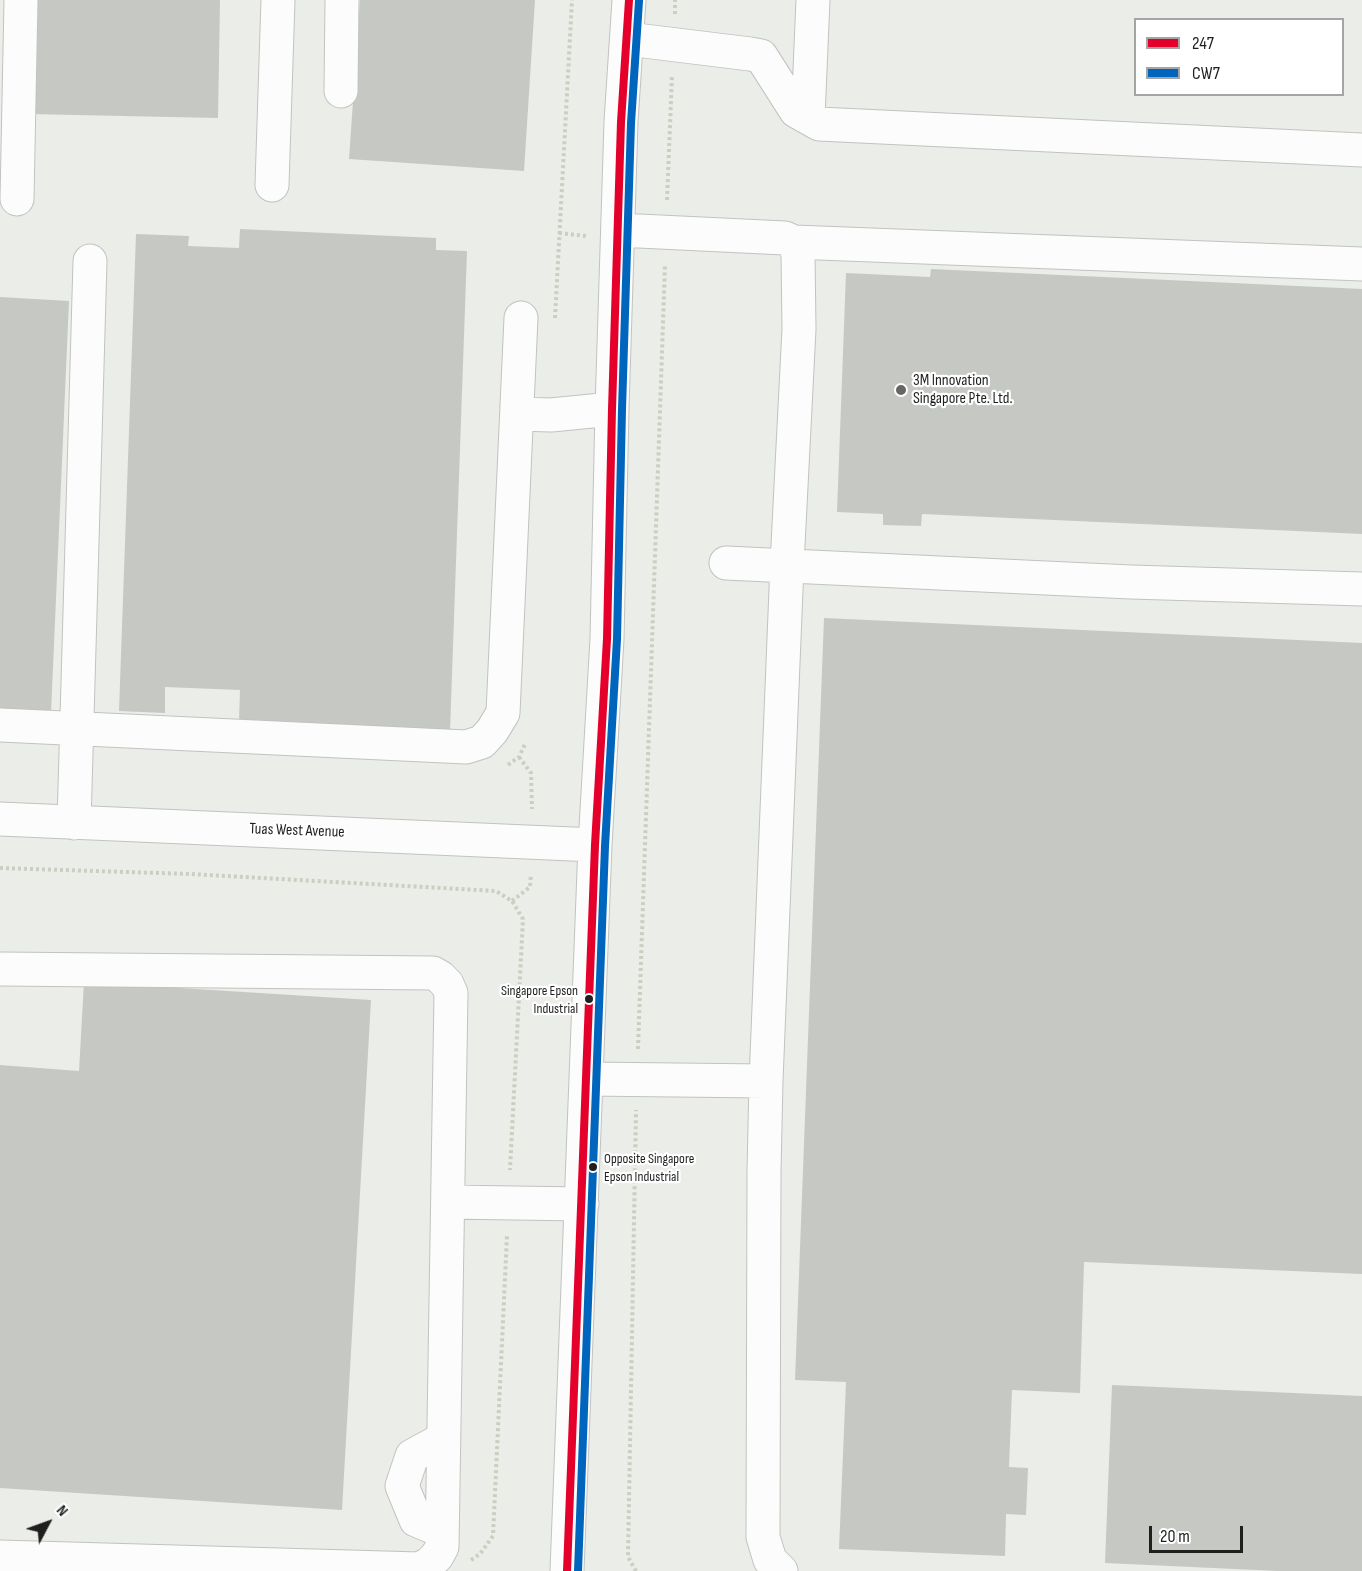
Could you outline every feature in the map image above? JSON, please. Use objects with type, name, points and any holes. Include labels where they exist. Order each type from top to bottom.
[{"type":"street","points":[[17,199],[21,0]]},
{"type":"street","points":[[272,185],[278,0]]},
{"type":"street","points":[[341,91],[342,0]]},
{"type":"street","points":[[567,1571],[595,845],[607,639],[621,122],[630,0]]},
{"type":"street","points":[[808,117],[813,0]]},
{"type":"street","points":[[628,39],[760,56],[796,111],[819,124],[1362,150]]},
{"type":"street","points":[[618,230],[785,238],[794,242],[1362,264]]},
{"type":"street","points":[[781,1571],[770,1560],[763,1537],[764,1172],[787,565],[799,329],[798,254],[794,242]]},
{"type":"street","points":[[74,823],[90,261]]},
{"type":"street","points":[[0,725],[466,747],[482,742],[503,713],[521,318]]},
{"type":"street","points":[[517,414],[551,415],[612,409]]},
{"type":"street","points":[[726,563],[1131,582],[1362,589]]},
{"type":"street","name":"Tuas West Avenue","points":[[0,819],[595,845]]},
{"type":"street","points":[[0,969],[433,973],[447,984],[451,993],[442,1547],[437,1556],[429,1564],[419,1569],[0,1557]]},
{"type":"street","points":[[586,1079],[766,1081]]},
{"type":"street","points":[[447,1202],[582,1204]]},
{"type":"path","points":[[555,324],[572,0]]},
{"type":"path","points":[[636,1571],[628,1557],[637,1080],[675,0]]},
{"type":"path","points":[[505,767],[519,757],[528,737]]},
{"type":"path","points":[[0,868],[190,873],[496,891],[512,901],[523,919],[493,1536],[480,1554],[470,1560]]},
{"type":"building","points":[[31,0],[220,0],[218,118],[29,114]]},
{"type":"building","points":[[360,0],[535,0],[524,171],[349,159]]},
{"type":"building","points":[[240,229],[436,238],[436,250],[467,251],[450,731],[239,721],[240,690],[165,687],[165,713],[119,711],[136,234],[189,236],[188,246],[239,248]]},
{"type":"building","points":[[931,269],[1362,289],[1362,534],[922,514],[921,526],[883,525],[883,514],[837,512],[846,273],[930,277]]},
{"type":"building","points":[[0,297],[69,301],[51,713],[0,710]]},
{"type":"building","points":[[824,618],[1362,643],[1362,1274],[1084,1262],[1080,1393],[1012,1390],[1009,1467],[1028,1468],[1026,1515],[1006,1514],[1005,1556],[839,1549],[846,1382],[795,1380]]},
{"type":"building","points":[[84,982],[371,1000],[342,1510],[0,1488],[0,1065],[79,1071]]},
{"type":"building","points":[[1112,1385],[1362,1396],[1362,1571],[1278,1571],[1105,1563]]},
{"type":"transit line","name":"247","points":[[567,1571],[595,845],[607,639],[621,122],[629,0]]},
{"type":"transit line","name":"CW7","points":[[578,1571],[605,846],[617,639],[631,123],[639,1]]},
{"type":"place","name":"3M Innovation Singapore Pte. Ltd.","points":[[901,390]]},
{"type":"place","name":"Singapore Epson Industrial","points":[[589,999]]},
{"type":"place","name":"Opposite Singapore Epson Industrial","points":[[593,1167]]}]
